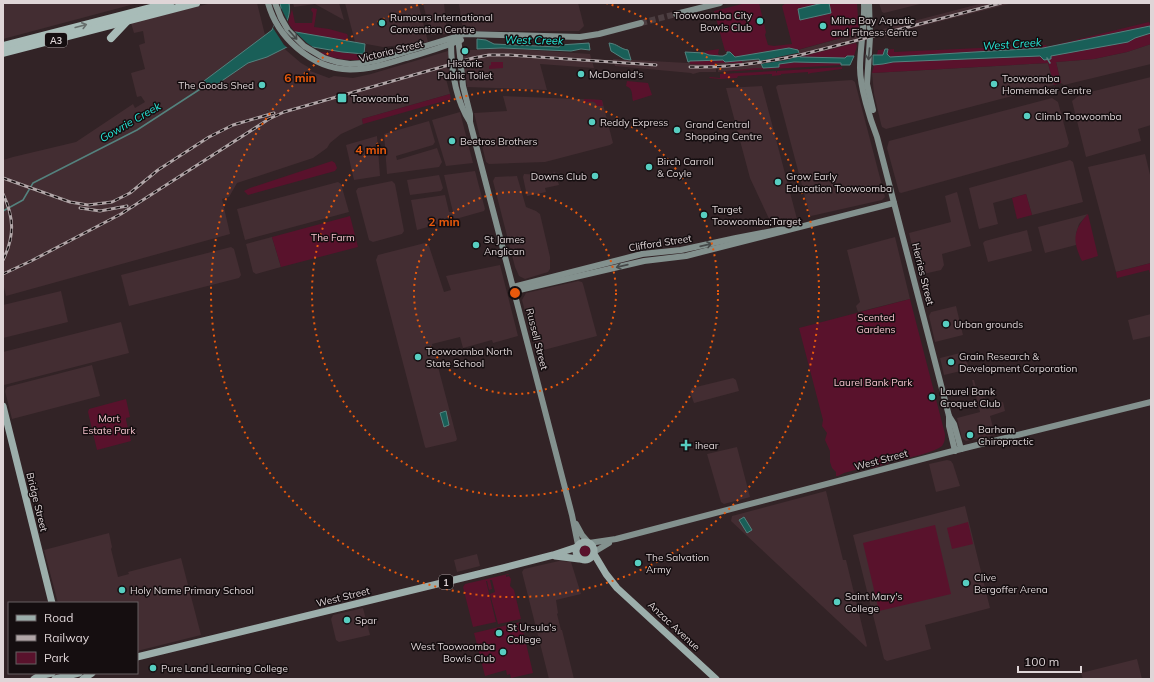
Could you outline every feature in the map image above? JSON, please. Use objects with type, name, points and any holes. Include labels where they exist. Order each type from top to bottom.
[{"type":"highway","name":"A3","points":[[3,46],[170,3]]},
{"type":"highway","name":"A3","points":[[3,53],[196,3]]},
{"type":"highway","points":[[111,38],[128,21]]},
{"type":"main road","name":"Victoria Street","points":[[268,3],[275,22],[289,40],[302,53],[329,67],[357,70],[379,66],[474,34],[580,37],[599,34],[641,23]]},
{"type":"main road","name":"Victoria Street","points":[[275,3],[278,13],[293,36],[313,53],[337,62],[350,64],[363,63],[455,40]]},
{"type":"main road","points":[[676,14],[720,3]]},
{"type":"main road","name":"Herries Street","points":[[864,3],[860,72],[865,97],[877,137],[949,416],[949,426],[958,450]]},
{"type":"main road","name":"Herries Street","points":[[869,3],[870,37],[867,84],[877,126],[877,137]]},
{"type":"main road","name":"Russell Street","points":[[455,40],[456,88],[461,104],[470,122],[565,486],[577,546]]},
{"type":"main road","name":"Clifford Street","points":[[514,289],[642,254],[654,256],[686,256],[774,235],[788,229],[894,203]]},
{"type":"main road","name":"Clifford Street","points":[[654,256],[774,230],[788,229]]},
{"type":"main road","name":"West Street","points":[[588,543],[616,539],[958,450],[1151,402]]},
{"type":"main road","name":"Bridge Street","points":[[3,406],[52,602]]},
{"type":"main road","name":"Russell Street","points":[[572,515],[582,535],[588,543]]},
{"type":"main road","name":"West Street","points":[[592,555],[616,539]]},
{"type":"main road","name":"1","points":[[577,546],[582,542],[588,543]]},
{"type":"main road","points":[[588,543],[593,547],[592,555]]},
{"type":"main road","points":[[577,546],[576,552],[579,559]]},
{"type":"main road","name":"West Street","points":[[138,657],[553,555],[577,546]]},
{"type":"main road","name":"West Street","points":[[553,555],[579,559]]},
{"type":"main road","name":"1","points":[[579,559],[584,561],[592,555]]},
{"type":"main road","name":"Anzac Avenue","points":[[592,555],[594,564],[606,580],[617,588],[716,679]]},
{"type":"main road","points":[[34,679],[48,674]]},
{"type":"main road","points":[[56,679],[72,675]]},
{"type":"shaded area","points":[[3,3],[138,3],[3,39]]},
{"type":"shaded area","points":[[212,3],[257,3],[265,35],[271,31],[280,45],[308,67],[310,71],[329,78],[334,76],[353,78],[371,74],[448,51],[451,74],[448,75],[446,79],[450,94],[362,119],[363,124],[341,134],[330,143],[327,148],[313,158],[237,183],[229,197],[222,199],[230,234],[6,296],[3,283],[3,160],[76,142],[133,104],[135,108],[145,102],[141,96],[137,97],[131,73],[145,69],[139,45],[145,43],[143,31],[134,33],[131,23]]},
{"type":"shaded area","points":[[293,3],[339,3],[344,20],[315,4],[294,7]]},
{"type":"shaded area","points":[[345,3],[418,3],[428,42],[383,47],[355,42]]},
{"type":"shaded area","points":[[423,3],[444,3],[447,34],[432,35],[430,33]]},
{"type":"shaded area","points":[[459,3],[578,3],[584,26],[579,31],[463,31]]},
{"type":"shaded area","points":[[879,3],[924,3],[884,13],[882,12]]},
{"type":"shaded area","points":[[983,3],[1013,3],[878,37],[878,31],[883,29]]},
{"type":"shaded area","points":[[859,33],[856,43],[800,57],[798,50]]},
{"type":"shaded area","points":[[1151,44],[1151,64],[1064,85],[1061,83],[1056,62],[1094,59],[1127,52]]},
{"type":"shaded area","points":[[501,48],[590,54],[594,68],[540,64],[547,90],[467,87],[463,54],[467,53],[467,50]]},
{"type":"shaded area","points":[[613,59],[688,63],[759,59],[763,68],[718,72],[718,69],[716,69],[716,72],[700,72],[693,74],[615,66]]},
{"type":"shaded area","points":[[1048,63],[1054,85],[886,129],[882,127],[874,94],[872,73]]},
{"type":"shaded area","points":[[1151,77],[1151,125],[1138,129],[1141,141],[1086,157],[1072,101],[1086,93]]},
{"type":"shaded area","points":[[852,80],[855,82],[885,197],[882,200],[810,216],[776,87],[778,85]]},
{"type":"shaded area","points":[[762,86],[797,219],[795,221],[776,225],[771,223],[750,178],[726,88]]},
{"type":"shaded area","points":[[503,96],[602,100],[613,143],[545,162],[489,164],[486,162],[474,113],[507,111]]},
{"type":"shaded area","points":[[1052,98],[1058,102],[1069,143],[1067,147],[901,193],[899,192],[887,148],[889,141]]},
{"type":"shaded area","name":"Beetros Brothers","points":[[460,112],[473,163],[446,166],[432,120]]},
{"type":"shaded area","points":[[429,121],[435,142],[433,145],[396,156],[397,160],[437,148],[442,162],[439,167],[387,174],[384,134]]},
{"type":"shaded area","points":[[377,136],[380,176],[354,180],[346,145]]},
{"type":"shaded area","points":[[1145,154],[1151,179],[1151,263],[1116,272],[1088,167]]},
{"type":"shaded area","points":[[1070,160],[1073,162],[1083,202],[1032,215],[1026,194],[993,203],[998,224],[979,229],[969,188]]},
{"type":"shaded area","points":[[475,171],[485,209],[484,211],[417,230],[411,200],[445,195],[449,212],[453,212],[444,175]]},
{"type":"shaded area","points":[[555,172],[559,185],[545,188],[546,192],[527,196],[523,177],[524,174],[546,175]]},
{"type":"shaded area","points":[[439,175],[443,188],[441,191],[410,195],[407,180]]},
{"type":"shaded area","points":[[517,176],[526,207],[540,214],[550,257],[550,269],[548,272],[525,279],[519,276],[515,267],[493,181],[495,177]]},
{"type":"shaded area","points":[[392,181],[395,184],[404,231],[402,234],[373,242],[369,240],[356,191],[358,188]]},
{"type":"shaded area","points":[[338,182],[341,184],[349,212],[245,240],[237,209]]},
{"type":"shaded area","points":[[957,192],[971,246],[942,254],[944,265],[941,270],[919,275],[909,233],[951,222],[945,196]]},
{"type":"shaded area","points":[[1088,214],[1079,224],[1076,234],[1076,245],[1045,253],[1038,227]]},
{"type":"shaded area","points":[[1027,230],[1032,251],[988,262],[983,243],[985,241]]},
{"type":"shaded area","points":[[272,237],[281,267],[256,274],[253,272],[246,244]]},
{"type":"shaded area","points":[[895,237],[910,299],[858,312],[856,306],[860,302],[847,250]]},
{"type":"shaded area","name":"Toowoomba North State School","points":[[425,243],[429,246],[444,292],[451,290],[446,276],[500,265],[518,336],[493,343],[492,340],[463,348],[460,337],[432,344],[457,439],[456,441],[426,448],[376,260],[378,255]]},
{"type":"shaded area","points":[[231,247],[234,249],[241,275],[239,278],[129,306],[121,275]]},
{"type":"shaded area","points":[[578,281],[582,282],[583,284],[597,336],[536,352],[522,300],[526,293]]},
{"type":"shaded area","points":[[61,291],[68,322],[3,338],[3,305]]},
{"type":"shaded area","name":"Urban grounds","points":[[956,306],[963,335],[935,342],[929,316],[931,312]]},
{"type":"shaded area","points":[[1151,314],[1151,336],[1133,340],[1128,320]]},
{"type":"shaded area","points":[[121,322],[129,353],[4,385],[3,352]]},
{"type":"shaded area","points":[[964,352],[969,369],[944,375],[940,358]]},
{"type":"shaded area","points":[[92,365],[100,396],[12,419],[5,391],[7,387]]},
{"type":"shaded area","points":[[733,378],[736,380],[739,391],[694,403],[690,392],[692,388]]},
{"type":"shaded area","points":[[972,380],[974,380],[978,395],[984,394],[987,406],[1003,402],[1005,411],[990,416],[995,435],[966,441],[962,438],[957,418],[980,412]]},
{"type":"shaded area","points":[[737,447],[750,497],[724,504],[721,502],[707,454]]},
{"type":"shaded area","points":[[947,460],[951,461],[953,464],[960,486],[936,492],[929,464]]},
{"type":"shaded area","name":"Saint Mary's College","points":[[826,491],[843,560],[846,560],[866,647],[731,521],[732,516]]},
{"type":"shaded area","name":"Saint Mary's College","points":[[965,506],[990,608],[925,625],[931,649],[887,661],[884,659],[853,535]]},
{"type":"shaded area","name":"Holy Name Primary School","points":[[109,533],[112,547],[111,549],[118,577],[129,574],[128,572],[181,558],[201,635],[138,651],[138,602],[58,602],[44,550]]},
{"type":"shaded area","points":[[477,554],[480,566],[457,572],[454,560]]},
{"type":"shaded area","name":"St Ursula's College","points":[[559,561],[571,562],[581,594],[556,600],[557,614],[574,679],[549,679],[522,572],[524,569]]},
{"type":"shaded area","points":[[363,608],[370,635],[339,642],[336,640],[331,619],[333,615]]},
{"type":"shaded area","points":[[1137,659],[1142,679],[1083,679],[1081,673]]},
{"type":"green space","points":[[746,3],[759,3],[768,45],[774,46],[792,44],[782,6],[786,3],[857,3],[859,33],[797,50],[789,48],[735,57],[731,52],[725,51],[714,11]]},
{"type":"green space","points":[[312,8],[317,9],[314,27],[347,34],[347,41],[295,32],[288,23],[292,9],[295,23],[312,23]]},
{"type":"green space","points":[[1149,22],[1151,26],[1151,44],[1127,52],[1094,59],[1056,62],[1061,83],[1054,85],[1048,63],[872,73],[878,50],[894,49],[894,52],[1046,45],[1047,47]]},
{"type":"green space","points":[[856,43],[857,46],[854,56],[847,56],[845,58],[800,57]]},
{"type":"green space","points":[[719,49],[718,54],[721,56],[704,53],[706,51]]},
{"type":"green space","points":[[332,51],[378,57],[363,60],[348,60],[318,52],[329,53]]},
{"type":"green space","points":[[723,60],[725,62],[742,60],[742,63],[714,63],[714,65],[690,64],[690,61]]},
{"type":"green space","points":[[491,62],[503,62],[503,68],[489,69]]},
{"type":"green space","points":[[794,62],[841,63],[841,65],[717,72],[779,67],[778,64]]},
{"type":"green space","points":[[842,67],[842,69],[808,74],[808,72],[772,76],[772,74],[738,76],[737,78],[721,79],[709,78],[720,78],[720,74],[776,71],[777,73],[777,71]]},
{"type":"green space","points":[[627,81],[648,83],[652,95],[633,101],[631,90],[626,86]]},
{"type":"green space","points":[[450,94],[451,99],[363,124],[362,119]]},
{"type":"green space","points":[[584,99],[602,100],[603,106],[597,106],[594,102],[584,104]]},
{"type":"green space","points":[[332,161],[335,163],[337,168],[335,171],[248,195],[244,191],[250,188]]},
{"type":"green space","points":[[1026,194],[1032,215],[1017,219],[1012,198]]},
{"type":"green space","points":[[1088,214],[1098,256],[1082,261],[1077,247],[1076,236],[1079,225]]},
{"type":"green space","name":"The Farm","points":[[350,216],[358,247],[281,267],[272,237]]},
{"type":"green space","points":[[1151,263],[1151,277],[1149,270],[1117,278],[1116,272]]},
{"type":"green space","name":"Laurel Bank Park","points":[[910,299],[945,434],[944,443],[939,448],[922,454],[888,462],[889,463],[872,468],[870,466],[836,476],[836,472],[832,468],[830,462],[830,451],[825,440],[827,433],[822,426],[823,420],[799,328]]},
{"type":"green space","name":"Mort Estate Park","points":[[126,399],[130,417],[126,418],[126,420],[131,441],[97,450],[88,412],[89,409]]},
{"type":"green space","points":[[968,522],[973,544],[952,549],[947,528]]},
{"type":"green space","points":[[935,525],[951,594],[879,611],[863,543]]},
{"type":"green space","points":[[585,545],[589,547],[591,551],[589,555],[585,557],[581,555],[579,551],[581,547]]},
{"type":"green space","points":[[508,574],[509,575],[506,575],[506,577],[509,576],[511,579],[510,586],[514,590],[521,619],[498,624],[490,594],[495,592],[492,580],[490,580],[492,589],[489,590],[486,581],[496,622],[473,627],[463,587],[465,584]]},
{"type":"green space","name":"West Toowoomba Bowls Club","points":[[521,622],[533,673],[511,678],[510,674],[507,675],[506,670],[485,676],[474,633]]},
{"type":"water","points":[[280,3],[289,3],[288,18],[281,32],[296,32],[365,44],[364,54],[307,46],[287,47],[267,57],[248,63],[210,89],[204,81],[272,30],[280,13]]},
{"type":"water","points":[[829,3],[831,13],[800,20],[798,9]]},
{"type":"water","points":[[1150,26],[1151,33],[1128,42],[1051,56],[1051,59],[1044,60],[1040,56],[893,62],[873,65],[873,55],[883,55],[885,49],[888,49],[887,54],[890,57],[1043,48]]},
{"type":"water","points":[[477,39],[486,40],[494,44],[559,47],[560,45],[589,43],[590,50],[581,49],[571,51],[502,48],[477,49]]},
{"type":"water","points":[[609,43],[628,50],[631,60],[624,59],[611,51]]},
{"type":"water","points":[[789,48],[798,50],[800,57],[845,58],[847,56],[854,56],[850,65],[841,65],[841,63],[794,62],[779,64],[779,67],[763,68],[759,59],[725,62],[723,60],[688,62],[685,52],[723,56],[727,54],[727,52],[730,52],[735,57]]},
{"type":"water","points":[[446,411],[449,425],[444,427],[440,413]]},
{"type":"water","points":[[744,517],[752,530],[747,533],[739,520]]},
{"type":"pier","points":[[281,8],[289,24],[284,31],[293,30],[317,50],[295,48],[289,49],[284,45],[273,28]]},
{"type":"pier","points":[[799,53],[800,57],[798,56],[787,60],[761,64],[760,61]]},
{"type":"waterway","points":[[1047,58],[1050,63]]},
{"type":"waterway","name":"Gowrie Creek","points":[[3,211],[23,200],[33,183],[137,130],[208,84]]},
{"type":"tunnel","points":[[641,23],[676,14]]},
{"type":"railway","points":[[690,67],[731,66],[786,58],[1001,3]]},
{"type":"railway","points":[[3,274],[121,214],[269,119],[284,112],[473,58],[489,55],[656,65]]},
{"type":"railway","points":[[3,178],[70,202],[88,205],[112,202],[130,193],[158,170],[209,137],[233,125],[274,113]]},
{"type":"railway","points":[[3,194],[7,202],[12,227],[10,243],[3,260]]},
{"type":"railway","points":[[80,208],[100,211],[127,206]]},
{"type":"place","name":"Toowoomba City Bowls Club","points":[[760,21]]},
{"type":"place","name":"Rumours International Convention Centre","points":[[382,23]]},
{"type":"place","name":"Milne Bay Aquatic and Fitness Centre","points":[[823,26]]},
{"type":"place","name":"Historic Public Toilet","points":[[465,51]]},
{"type":"place","name":"McDonald's","points":[[581,74]]},
{"type":"place","name":"Toowoomba Homemaker Centre","points":[[994,84]]},
{"type":"place","name":"The Goods Shed","points":[[262,85]]},
{"type":"place","name":"Toowoomba","points":[[342,98]]},
{"type":"place","name":"Climb Toowoomba","points":[[1027,116]]},
{"type":"place","name":"Reddy Express","points":[[592,122]]},
{"type":"place","name":"Grand Central Shopping Centre","points":[[677,130]]},
{"type":"place","name":"Beetros Brothers","points":[[452,141]]},
{"type":"place","name":"Birch Carroll & Coyle","points":[[649,167]]},
{"type":"place","name":"Downs Club","points":[[595,176]]},
{"type":"place","name":"Grow Early Education Toowoomba","points":[[778,182]]},
{"type":"place","name":"Target Toowoomba;Target","points":[[704,215]]},
{"type":"place","name":"St James Anglican","points":[[476,245]]},
{"type":"place","name":"Urban grounds","points":[[946,324]]},
{"type":"place","name":"Toowoomba North State School","points":[[418,357]]},
{"type":"place","name":"Grain Research & Development Corporation","points":[[951,362]]},
{"type":"place","name":"Laurel Bank Croquet Club","points":[[932,397]]},
{"type":"place","name":"Barham Chiropractic","points":[[970,435]]},
{"type":"place","name":"ihear","points":[[686,445]]},
{"type":"place","name":"The Salvation Army","points":[[638,563]]},
{"type":"place","name":"Clive Bergoffer Arena","points":[[966,583]]},
{"type":"place","name":"Holy Name Primary School","points":[[122,590]]},
{"type":"place","name":"Saint Mary's College","points":[[837,602]]},
{"type":"place","name":"Spar","points":[[347,620]]},
{"type":"place","name":"St Ursula's College","points":[[499,633]]},
{"type":"place","name":"West Toowoomba Bowls Club","points":[[503,652]]},
{"type":"place","name":"Pure Land Learning College","points":[[153,668]]},
{"type":"water label","name":"West Creek","points":[[534,40]]},
{"type":"water label","name":"West Creek","points":[[1012,44]]},
{"type":"park label","name":"Scented Gardens","points":[[876,322]]}]
